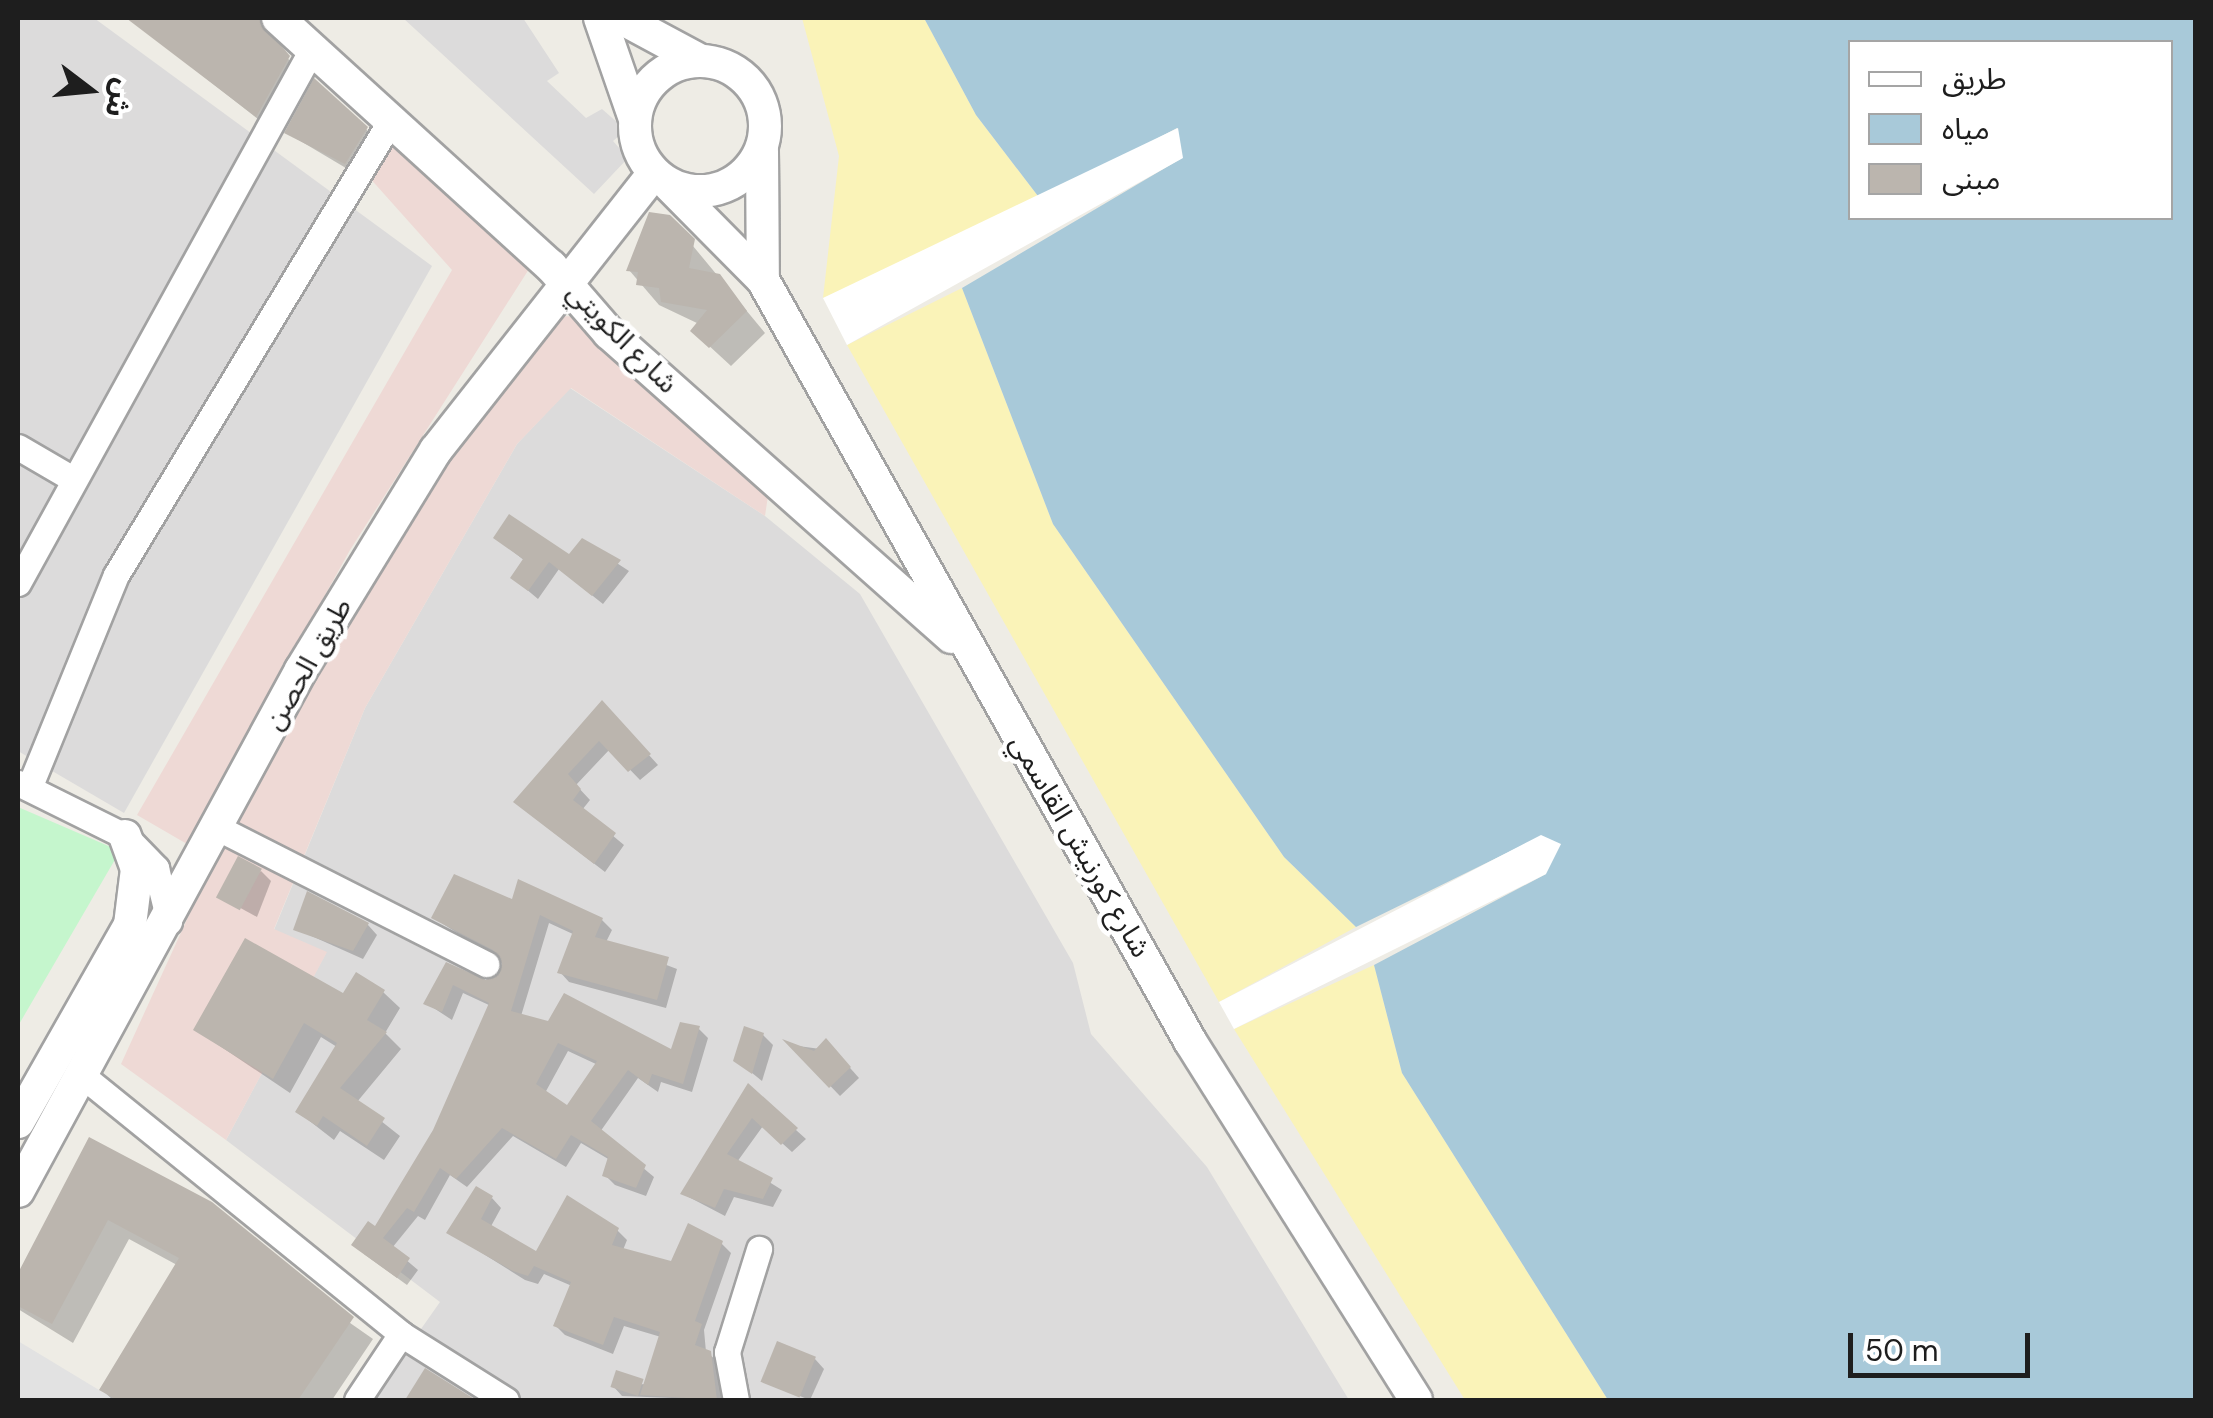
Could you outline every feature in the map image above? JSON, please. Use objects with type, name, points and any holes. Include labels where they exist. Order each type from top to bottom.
[{"type":"street","name":"شارع الكويتي","points":[[278,18],[970,653]]},
{"type":"street","points":[[600,18],[634,116],[662,180],[693,192],[738,180],[764,142],[750,86],[621,18]]},
{"type":"street","points":[[18,583],[312,49]]},
{"type":"street","points":[[634,116],[669,68],[698,60]]},
{"type":"street","points":[[169,920],[156,868],[124,836],[23,786],[116,575],[391,120]]},
{"type":"street","name":"شارع كورنيش القاسمي","points":[[764,142],[756,211],[764,280]]},
{"type":"street","name":"شارع كورنيش القاسمي","points":[[662,180],[764,280],[1190,1041],[1416,1400]]},
{"type":"street","name":"طريق الحصن","points":[[18,1191],[218,828],[436,450],[662,180]]},
{"type":"street","points":[[18,447],[73,480]]},
{"type":"street","points":[[218,828],[486,964]]},
{"type":"street","points":[[18,1122],[130,925],[137,869],[124,836]]},
{"type":"street","points":[[84,1077],[221,1184],[401,1334],[506,1400]]},
{"type":"street","points":[[736,1400],[727,1352],[759,1249]]},
{"type":"street","points":[[357,1400],[401,1334]]},
{"type":"shaded area","points":[[18,18],[94,18],[432,266],[124,813],[18,751]]},
{"type":"shaded area","points":[[403,18],[523,18],[559,73],[547,81],[586,118],[602,109],[626,130],[613,141],[628,158],[594,194]]},
{"type":"shaded area","points":[[396,134],[536,258],[350,550],[187,844],[137,815],[452,270],[368,176]]},
{"type":"shaded area","points":[[560,316],[583,317],[769,489],[765,516],[571,388],[517,444],[365,708],[274,929],[327,952],[226,1140],[121,1064],[273,731],[424,489]]},
{"type":"shaded area","points":[[570,388],[765,516],[860,594],[1073,963],[1091,1034],[1207,1167],[1349,1400],[371,1400],[440,1302],[226,1140],[326,953],[274,930],[365,708],[517,444]]},
{"type":"shaded area","points":[[18,1341],[99,1390],[117,1400],[18,1400]]},
{"type":"sand","points":[[802,18],[924,18],[976,115],[1041,200],[823,298],[839,156]]},
{"type":"sand","points":[[962,288],[1053,524],[1284,857],[1356,927],[1219,1002],[847,345]]},
{"type":"sand","points":[[1374,965],[1402,1073],[1608,1400],[1465,1400],[1234,1029]]},
{"type":"green space","points":[[18,807],[120,851],[18,1026]]},
{"type":"water","points":[[924,18],[2195,18],[2195,1400],[1608,1400],[1402,1073],[1374,965],[1546,874],[1541,836],[1356,927],[1284,857],[1053,524],[962,288],[1182,158],[1177,128],[1041,200],[976,115]]},
{"type":"pier","points":[[1178,128],[1183,158],[847,345],[823,298]]},
{"type":"pier","points":[[1541,835],[1561,844],[1546,874],[1234,1029],[1219,1002]]},
{"type":"building","points":[[126,18],[258,18],[290,56],[256,117]]},
{"type":"building","points":[[314,78],[368,127],[345,164],[284,133]]},
{"type":"building","points":[[649,212],[670,215],[695,239],[689,268],[720,274],[747,311],[709,348],[690,331],[707,310],[661,302],[659,288],[636,285],[638,272],[626,271]]},
{"type":"building","points":[[509,514],[569,554],[582,538],[621,560],[592,596],[549,562],[528,591],[510,578],[523,559],[493,538]]},
{"type":"building","points":[[602,700],[651,754],[628,772],[599,741],[568,774],[581,789],[573,800],[616,833],[594,864],[513,802]]},
{"type":"building","points":[[238,856],[262,869],[240,910],[216,897]]},
{"type":"building","points":[[454,874],[512,899],[518,879],[603,918],[595,937],[669,957],[657,1000],[557,973],[573,931],[540,915],[511,1011],[548,1021],[564,993],[671,1049],[680,1022],[700,1026],[683,1084],[652,1074],[648,1085],[628,1070],[591,1121],[646,1165],[636,1188],[602,1176],[608,1157],[571,1135],[556,1159],[502,1128],[456,1179],[440,1168],[414,1212],[407,1208],[383,1238],[410,1258],[397,1278],[351,1245],[368,1221],[375,1226],[433,1130],[489,1003],[453,985],[442,1012],[423,1004],[446,962],[486,980],[502,964],[493,950],[431,918]],"holes":[[[558,1043],[597,1061],[567,1105],[536,1084]]]},
{"type":"building","points":[[307,891],[369,923],[353,951],[293,930]]},
{"type":"building","points":[[245,938],[343,993],[356,972],[385,990],[367,1020],[387,1032],[340,1088],[385,1118],[367,1146],[323,1116],[317,1126],[295,1112],[337,1043],[304,1023],[273,1079],[193,1030]]},
{"type":"building","points":[[744,1026],[764,1033],[752,1074],[733,1061]]},
{"type":"building","points":[[826,1038],[851,1067],[829,1088],[782,1039],[814,1051]]},
{"type":"building","points":[[748,1083],[798,1128],[781,1145],[752,1118],[727,1154],[773,1178],[763,1199],[724,1189],[715,1208],[680,1194]]},
{"type":"building","points":[[89,1137],[212,1202],[354,1317],[298,1400],[117,1400],[99,1390],[179,1258],[108,1220],[52,1324],[18,1306],[18,1273]]},
{"type":"building","points":[[476,1186],[493,1196],[481,1219],[536,1251],[567,1195],[619,1228],[612,1245],[671,1261],[688,1223],[723,1241],[695,1321],[702,1324],[695,1345],[711,1351],[717,1400],[640,1395],[660,1332],[614,1317],[603,1345],[553,1326],[571,1282],[534,1266],[528,1276],[513,1271],[446,1233]]},
{"type":"building","points":[[777,1341],[816,1357],[799,1398],[761,1382]]},
{"type":"building","points":[[425,1368],[476,1400],[405,1400]]},
{"type":"building","points":[[616,1370],[644,1379],[638,1396],[610,1387]]}]
